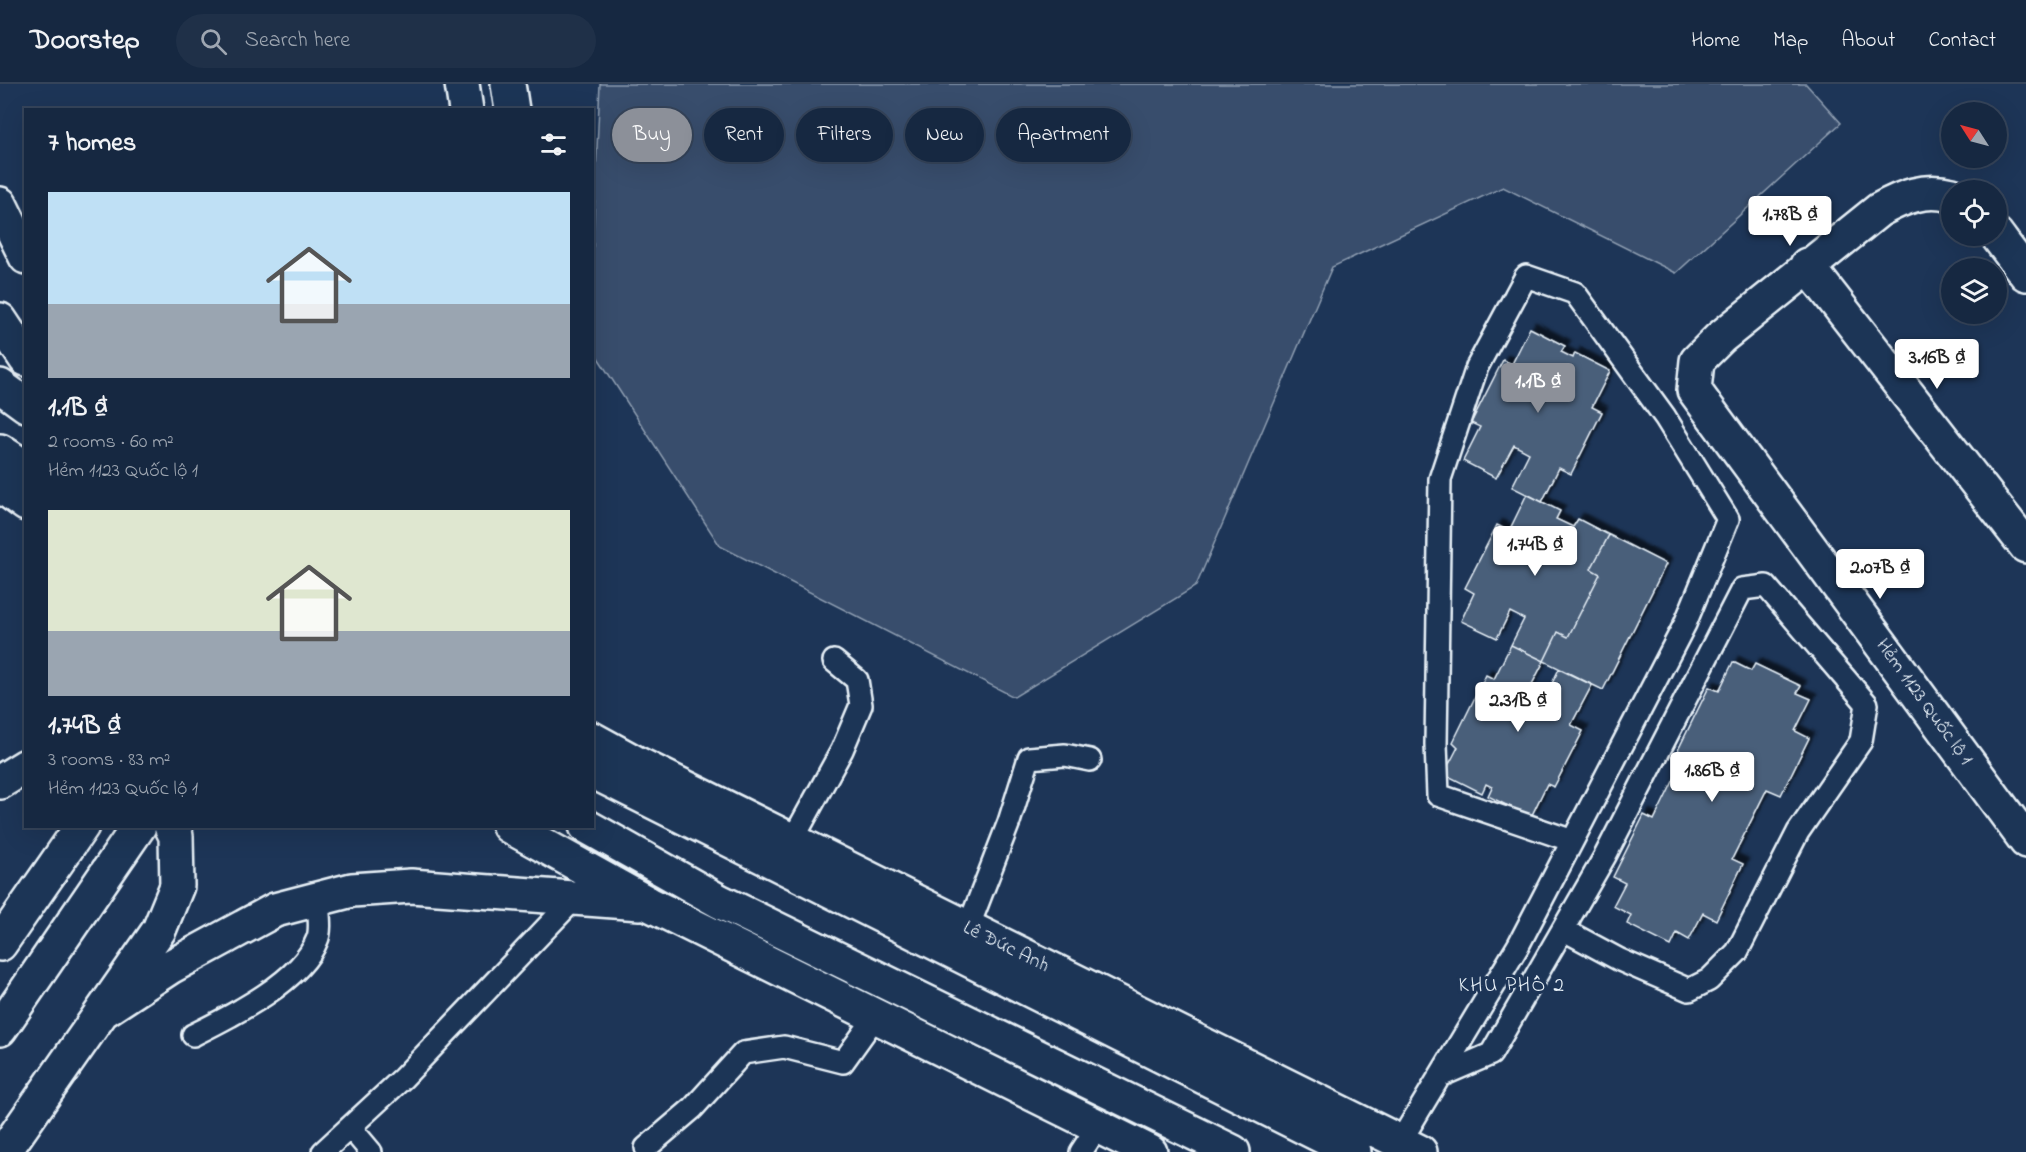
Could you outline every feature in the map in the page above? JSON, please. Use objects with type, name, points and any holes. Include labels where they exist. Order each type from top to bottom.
[{"type":"main road","points":[[462,84],[466,108]]},
{"type":"main road","points":[[508,84],[512,108]]},
{"type":"main road","points":[[1941,193],[1907,196],[1879,210],[1808,265],[2026,546]]},
{"type":"main road","points":[[0,204],[24,253]]},
{"type":"main road","points":[[2005,246],[2026,274]]},
{"type":"main road","name":"Hẻm 1123 Quốc lộ 1","points":[[1808,265],[1720,338],[1697,361],[1694,390],[2026,841]]},
{"type":"main road","points":[[0,320],[24,356]]},
{"type":"main road","points":[[0,386],[24,404]]},
{"type":"main road","points":[[0,451],[24,467]]},
{"type":"main road","points":[[0,485],[24,503]]},
{"type":"main road","name":"Lê Đức Anh","points":[[594,742],[615,773],[1354,1152]]},
{"type":"main road","points":[[0,782],[24,767]]},
{"type":"main road","name":"Lê Đức Anh","points":[[615,773],[792,841],[1410,1147]]},
{"type":"main road","points":[[0,944],[81,828]]},
{"type":"main road","points":[[0,1029],[138,828]]},
{"type":"main road","points":[[4,1152],[159,930],[177,886],[176,836],[172,828]]},
{"type":"main road","points":[[513,828],[649,904],[876,1016],[1090,1139],[1150,1152]]},
{"type":"main road","points":[[590,828],[719,901],[1233,1152]]},
{"type":"main road","points":[[103,1011],[228,934],[275,910],[352,890],[411,886],[649,904]]},
{"type":"lane","points":[[1410,1147],[1440,1076],[1518,946],[1570,840],[1685,624],[1728,519],[1665,417],[1575,293],[1526,276],[1477,367],[1440,479],[1436,744],[1438,795],[1570,840]]},
{"type":"lane","points":[[1440,1076],[1491,1054],[1605,856],[1742,588],[1766,586],[1867,704],[1861,741],[1798,832],[1737,952],[1709,980],[1689,990],[1620,960],[1564,930]]},
{"type":"lane","points":[[792,841],[842,750],[861,705],[857,680],[834,661]]},
{"type":"lane","points":[[968,928],[1009,822],[1029,758],[1065,755],[1090,760]]},
{"type":"lane","points":[[193,1035],[242,1011],[293,974],[318,939],[318,898]]},
{"type":"lane","points":[[323,1152],[403,1078],[574,899]]},
{"type":"lane","points":[[646,1148],[693,1108],[743,1053],[784,1047],[843,1062],[876,1016]]},
{"type":"lane","points":[[350,1127],[371,1152]]},
{"type":"shaded area","points":[[600,84],[1806,84],[1841,123],[1676,273],[1503,187],[1332,267],[1196,586],[1014,697],[720,546],[594,352],[594,213]]},
{"type":"building","points":[[1530,328],[1565,346],[1561,352],[1573,358],[1575,353],[1610,371],[1592,407],[1602,412],[1571,474],[1559,468],[1542,502],[1512,487],[1529,453],[1514,445],[1496,478],[1463,461],[1480,427],[1471,423],[1503,360],[1512,364]]},
{"type":"building","points":[[1527,494],[1560,511],[1556,519],[1573,527],[1578,519],[1609,535],[1591,569],[1600,574],[1568,637],[1558,632],[1544,661],[1511,645],[1524,619],[1510,612],[1497,638],[1461,621],[1474,593],[1465,588],[1497,525],[1509,531]]},
{"type":"building","points":[[1609,535],[1666,564],[1603,690],[1544,661],[1558,632],[1568,637],[1600,574],[1591,569]]},
{"type":"building","points":[[1511,645],[1544,661],[1528,692],[1544,700],[1559,669],[1592,685],[1571,725],[1583,731],[1554,787],[1547,784],[1531,817],[1488,796],[1492,787],[1486,784],[1482,793],[1444,774],[1458,747],[1453,742],[1486,675],[1494,679]]},
{"type":"building","points":[[1733,662],[1751,671],[1755,664],[1801,686],[1797,693],[1811,699],[1795,731],[1809,738],[1781,795],[1767,789],[1732,859],[1743,864],[1716,920],[1703,913],[1689,940],[1677,933],[1671,946],[1627,924],[1631,915],[1613,906],[1625,883],[1613,877],[1644,815],[1654,820],[1686,755],[1678,750],[1709,687],[1719,691]]},
{"type":"district","name":"KHU PHỐ 2","points":[[1512,986]]}]
